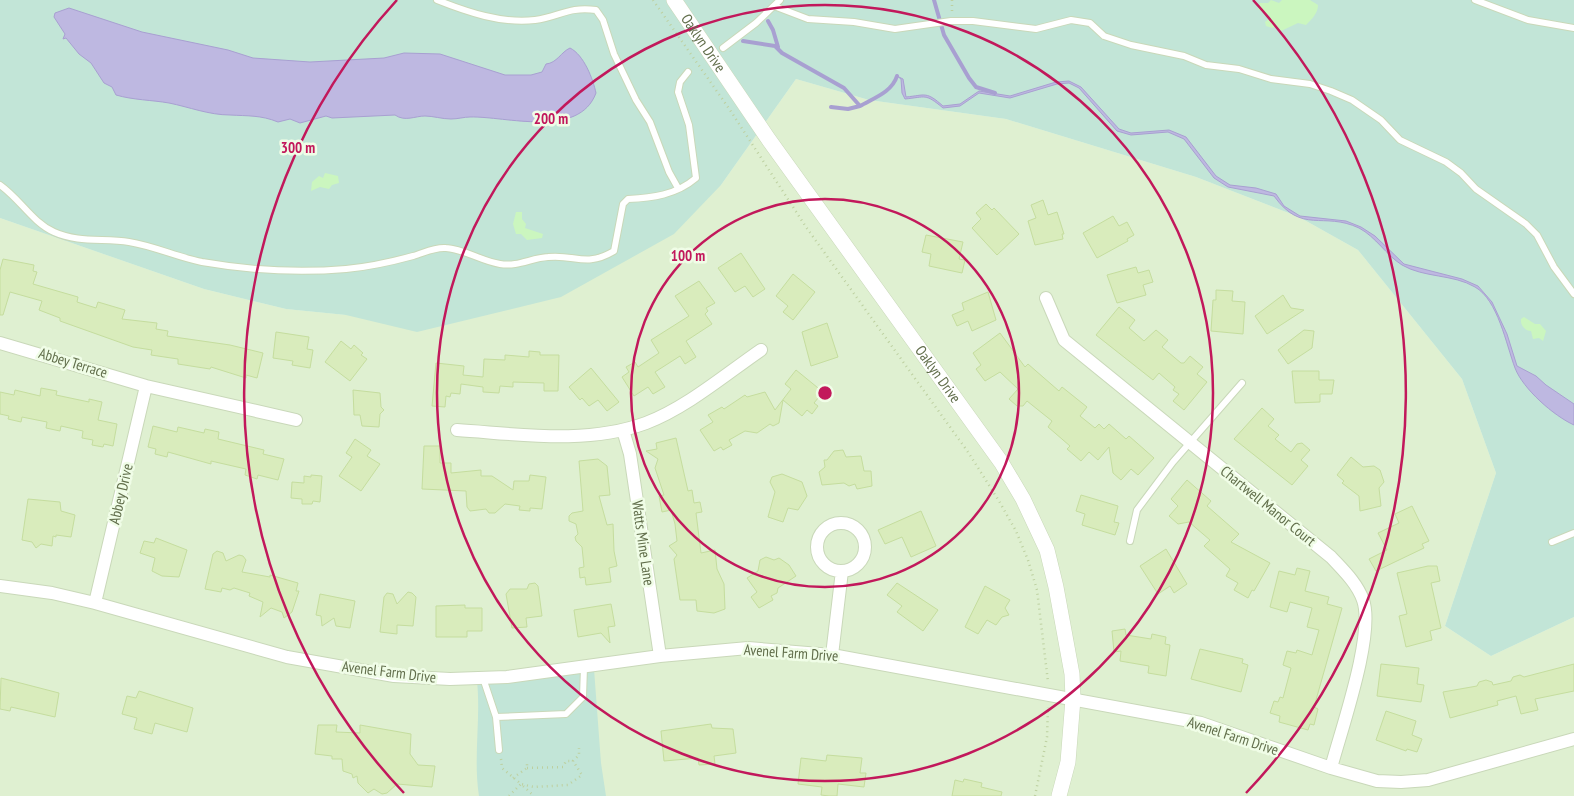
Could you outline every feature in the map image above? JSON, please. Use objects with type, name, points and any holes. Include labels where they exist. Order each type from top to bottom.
[{"type":"street","name":"Oaklyn Drive","points":[[674,0],[764,132],[1001,462],[1023,499],[1047,550],[1056,587],[1072,674],[1073,699],[1068,762],[1059,796]]},
{"type":"street","name":"Chartwell Manor Court","points":[[1046,298],[1064,340],[1331,557],[1354,583],[1363,600],[1367,624],[1364,646],[1331,768]]},
{"type":"street","name":"Abbey Terrace","points":[[0,343],[146,386],[296,420]]},
{"type":"street","points":[[457,430],[543,436],[603,435],[623,430],[647,423],[682,404],[761,350]]},
{"type":"street","name":"Abbey Drive","points":[[95,603],[146,386]]},
{"type":"street","name":"Watts Mine Lane","points":[[623,430],[630,454],[660,656]]},
{"type":"street","points":[[832,655],[842,571]]},
{"type":"street","name":"Avenel Farm Drive","points":[[0,586],[52,593],[95,603],[287,657],[394,676],[507,677],[660,656],[748,648],[832,655],[1201,723],[1331,768],[1377,781],[1428,780],[1574,739]]},
{"type":"lane","points":[[437,0],[474,14],[512,19],[536,20],[581,8],[596,10],[603,20],[614,54],[636,100],[650,122],[669,172],[678,188]]},
{"type":"lane","points":[[723,48],[756,23],[780,0]]},
{"type":"lane","points":[[1475,0],[1528,20],[1574,28]]},
{"type":"lane","points":[[774,6],[808,19],[854,22],[895,29],[951,21],[973,21],[1036,29],[1071,20],[1090,24],[1104,36],[1131,45],[1184,56],[1206,65],[1239,69],[1271,79],[1310,84],[1331,91],[1352,100],[1381,120],[1400,140],[1446,162],[1462,172],[1476,189],[1526,224],[1537,236],[1554,267],[1574,294]]},
{"type":"lane","points":[[0,185],[16,197],[38,221],[53,232],[89,240],[129,242],[202,262],[254,268],[310,270],[371,266],[433,249],[445,248],[499,264],[516,265],[547,256],[581,261],[594,260],[614,251],[622,209],[628,199],[652,198],[686,186],[696,178],[689,125],[678,92],[680,82],[688,72]]},
{"type":"lane","points":[[1130,541],[1137,510],[1173,462],[1191,444],[1242,383]]},
{"type":"lane","points":[[1552,542],[1574,532]]},
{"type":"lane","points":[[496,717],[566,714],[583,697],[584,667]]},
{"type":"lane","points":[[483,678],[496,717],[499,750]]},
{"type":"path","points":[[653,0],[730,110],[806,228],[962,444],[999,501],[1019,538],[1037,590],[1042,616],[1048,694],[1047,737],[1035,796]]},
{"type":"path","points":[[574,761],[579,754],[579,748]]},
{"type":"path","points":[[499,750],[502,768],[534,796]]},
{"type":"path","points":[[513,778],[527,768],[563,767],[566,761],[574,761]]},
{"type":"path","points":[[521,784],[543,787],[568,784],[582,775],[574,761]]},
{"type":"path","points":[[527,762],[527,768]]},
{"type":"path","points":[[509,796],[521,784]]},
{"type":"shaded area","points":[[0,0],[1574,0],[1574,617],[1491,656],[1445,626],[1496,473],[1462,379],[1358,250],[1299,217],[1196,177],[1006,119],[869,100],[796,79],[721,185],[674,234],[561,297],[417,332],[346,315],[286,309],[204,289],[0,218]]},
{"type":"shaded area","points":[[69,8],[142,32],[228,50],[253,58],[310,62],[384,58],[404,53],[440,54],[505,75],[531,75],[542,72],[546,64],[553,62],[570,48],[584,62],[593,81],[596,93],[587,107],[574,116],[558,121],[540,122],[470,117],[451,119],[425,116],[402,118],[395,115],[332,118],[326,116],[300,123],[290,119],[278,122],[260,117],[214,114],[169,103],[116,95],[112,87],[104,83],[91,63],[79,54],[66,38],[63,39],[65,34],[54,17],[55,13]]},
{"type":"shaded area","points":[[897,76],[903,79],[906,97],[926,95],[943,106],[960,104],[979,91],[1010,96],[1056,82],[1069,81],[1081,87],[1119,129],[1131,133],[1169,130],[1186,137],[1216,176],[1230,185],[1256,188],[1276,194],[1284,206],[1300,216],[1346,221],[1361,227],[1375,236],[1404,264],[1462,279],[1478,286],[1492,302],[1507,334],[1517,366],[1536,376],[1574,404],[1574,425],[1557,415],[1540,401],[1519,376],[1495,312],[1483,293],[1475,287],[1457,280],[1420,272],[1402,265],[1371,236],[1359,228],[1334,221],[1304,219],[1284,208],[1274,196],[1228,187],[1214,178],[1184,139],[1168,132],[1131,135],[1117,131],[1079,88],[1069,83],[1057,84],[1010,98],[979,93],[960,106],[943,108],[925,97],[905,99],[902,93],[901,79]]},
{"type":"shaded area","points":[[796,79],[869,100],[1006,119],[1196,177],[1299,217],[1358,250],[1462,379],[1496,473],[1445,626],[1491,656],[1574,617],[1574,796],[0,796],[0,218],[204,289],[286,309],[346,315],[721,185]]},
{"type":"shaded area","points":[[594,669],[601,763],[606,796],[479,796],[477,781],[477,681]]},
{"type":"sand","points":[[1271,0],[1279,3],[1282,0],[1310,0],[1318,5],[1318,8],[1306,25],[1298,23],[1281,31],[1277,26],[1272,28],[1266,26],[1265,22],[1270,16],[1258,9],[1260,3],[1268,3]]},
{"type":"sand","points":[[325,173],[338,176],[339,183],[332,185],[329,189],[320,187],[311,191],[312,182],[319,176],[323,178]]},
{"type":"sand","points":[[516,212],[522,212],[522,219],[526,224],[525,228],[543,234],[542,238],[527,240],[521,234],[516,234],[513,224]]},
{"type":"sand","points":[[1524,317],[1535,324],[1540,324],[1546,331],[1543,341],[1539,338],[1533,339],[1531,331],[1523,327],[1521,319]]},
{"type":"building","points":[[1043,200],[1048,215],[1057,212],[1064,234],[1062,234],[1063,239],[1035,245],[1028,221],[1036,218],[1031,205]]},
{"type":"building","points":[[986,204],[992,210],[994,208],[1019,234],[997,255],[972,228],[981,219],[976,213]]},
{"type":"building","points":[[1113,216],[1119,226],[1127,222],[1134,235],[1127,239],[1128,241],[1097,258],[1083,233]]},
{"type":"building","points":[[926,235],[963,242],[959,259],[965,260],[962,273],[929,266],[931,254],[922,252]]},
{"type":"building","points":[[741,253],[765,289],[753,297],[745,286],[735,292],[718,268]]},
{"type":"building","points":[[3,259],[34,265],[33,271],[37,272],[33,284],[78,297],[77,302],[96,308],[98,302],[125,310],[122,319],[157,323],[156,329],[168,331],[167,336],[230,345],[263,353],[257,378],[246,375],[246,378],[211,367],[210,369],[178,364],[178,359],[151,355],[152,350],[133,347],[60,321],[60,318],[39,310],[42,301],[10,292],[3,315],[0,315],[0,270]]},
{"type":"building","points":[[1136,267],[1138,273],[1149,270],[1153,282],[1143,285],[1146,295],[1117,303],[1107,275]]},
{"type":"building","points":[[793,274],[815,292],[793,320],[783,312],[788,306],[776,296]]},
{"type":"building","points":[[699,281],[715,303],[706,308],[708,311],[705,314],[712,324],[686,341],[696,357],[685,364],[680,356],[655,372],[665,387],[653,394],[648,387],[634,396],[622,377],[629,372],[626,367],[635,362],[638,367],[659,353],[651,340],[689,316],[675,296]]},
{"type":"building","points":[[1216,290],[1233,291],[1232,301],[1245,302],[1243,334],[1211,331],[1213,300],[1216,300]]},
{"type":"building","points":[[988,292],[996,320],[972,331],[968,321],[957,326],[952,315],[964,310],[962,303]]},
{"type":"building","points":[[1283,295],[1291,308],[1304,310],[1267,334],[1255,316]]},
{"type":"building","points":[[1119,307],[1135,320],[1129,328],[1144,341],[1156,330],[1168,340],[1162,347],[1181,363],[1184,363],[1190,356],[1203,367],[1197,374],[1207,382],[1184,410],[1173,401],[1179,394],[1173,390],[1175,387],[1159,373],[1153,380],[1096,335]]},
{"type":"building","points":[[827,323],[838,357],[811,366],[802,332]]},
{"type":"building","points":[[1304,330],[1314,331],[1312,348],[1288,364],[1278,350]]},
{"type":"building","points":[[276,332],[309,337],[307,349],[313,350],[310,368],[292,365],[293,361],[273,358]]},
{"type":"building","points":[[1000,333],[1025,367],[1028,364],[1059,391],[1062,387],[1087,407],[1080,416],[1095,428],[1099,424],[1104,429],[1109,424],[1126,439],[1129,436],[1154,458],[1138,475],[1131,469],[1121,480],[1113,473],[1109,447],[1098,460],[1089,452],[1081,461],[1067,449],[1070,446],[1048,427],[1052,421],[1027,401],[1023,406],[1017,406],[1009,399],[1018,389],[1000,372],[985,381],[976,369],[981,365],[973,353]]},
{"type":"building","points":[[341,341],[351,349],[354,345],[363,353],[361,355],[367,359],[350,381],[325,362]]},
{"type":"building","points":[[529,351],[540,352],[540,355],[559,355],[558,391],[544,391],[544,383],[513,382],[513,387],[500,386],[499,393],[483,392],[483,387],[461,384],[460,394],[451,393],[450,397],[446,396],[445,407],[432,406],[436,363],[464,366],[463,375],[483,377],[484,359],[505,360],[505,355],[529,357]]},
{"type":"building","points":[[591,368],[619,402],[607,411],[598,400],[589,406],[582,398],[580,400],[569,387]]},
{"type":"building","points":[[796,370],[823,392],[814,403],[818,406],[812,414],[807,410],[802,416],[783,400],[779,423],[773,426],[770,424],[757,433],[745,431],[729,440],[732,445],[723,450],[721,447],[714,451],[700,430],[713,422],[708,415],[722,407],[724,409],[745,395],[747,397],[765,392],[775,410],[791,389],[785,384]]},
{"type":"building","points":[[1292,371],[1319,371],[1319,380],[1334,380],[1332,394],[1320,394],[1320,402],[1295,403]]},
{"type":"building","points":[[41,388],[57,391],[56,395],[89,402],[89,399],[102,402],[98,420],[117,424],[113,446],[104,444],[103,447],[92,445],[93,440],[82,438],[83,431],[61,426],[60,431],[46,428],[47,422],[22,417],[21,422],[8,419],[9,416],[0,414],[0,392],[14,395],[15,390],[40,396]]},
{"type":"building","points":[[353,390],[380,393],[381,407],[384,410],[380,414],[379,427],[362,426],[360,415],[354,415]]},
{"type":"building","points":[[1262,408],[1274,419],[1268,426],[1279,435],[1275,439],[1291,452],[1297,444],[1302,443],[1310,450],[1301,460],[1308,466],[1292,485],[1234,439]]},
{"type":"building","points":[[153,426],[177,432],[178,427],[204,433],[205,429],[219,432],[218,439],[264,450],[263,454],[284,459],[278,480],[258,475],[257,479],[245,475],[246,469],[211,461],[211,464],[168,452],[167,457],[155,454],[156,449],[148,447]]},
{"type":"building","points":[[676,438],[688,491],[692,490],[694,503],[700,502],[702,512],[696,513],[701,553],[715,550],[717,569],[724,584],[725,609],[714,613],[697,611],[696,600],[680,600],[674,559],[677,555],[669,546],[677,541],[675,524],[671,510],[662,512],[659,496],[664,495],[655,468],[658,459],[646,451],[657,449],[656,443]]},
{"type":"building","points":[[355,439],[371,450],[367,456],[380,464],[361,491],[339,476],[352,457],[346,453]]},
{"type":"building","points":[[424,446],[440,446],[440,463],[451,463],[451,473],[481,470],[481,476],[492,476],[513,490],[514,481],[529,481],[530,475],[546,477],[542,509],[530,508],[530,511],[519,510],[520,506],[505,504],[495,513],[489,513],[486,509],[470,511],[467,507],[466,491],[422,489]]},
{"type":"building","points":[[843,450],[846,457],[861,456],[864,471],[871,471],[872,486],[857,489],[855,484],[849,486],[844,483],[822,485],[819,472],[825,467],[824,460],[827,460],[834,451]]},
{"type":"building","points":[[1351,457],[1363,467],[1374,466],[1380,470],[1384,482],[1379,488],[1381,506],[1360,511],[1359,496],[1342,483],[1344,481],[1337,475]]},
{"type":"building","points":[[598,459],[607,466],[610,495],[599,496],[607,525],[613,524],[614,551],[617,566],[609,568],[611,582],[586,585],[585,577],[580,578],[579,568],[584,567],[582,547],[576,541],[575,537],[578,534],[576,524],[569,521],[569,516],[572,513],[583,511],[579,461]]},
{"type":"building","points":[[782,474],[802,482],[807,496],[798,510],[788,508],[783,522],[768,517],[775,492],[770,482],[772,477]]},
{"type":"building","points":[[311,475],[322,476],[320,502],[313,501],[312,504],[302,504],[302,499],[291,498],[292,482],[304,483],[304,476],[311,477]]},
{"type":"building","points":[[1187,480],[1211,501],[1207,506],[1239,534],[1231,542],[1270,563],[1248,598],[1234,590],[1238,583],[1226,576],[1230,569],[1204,546],[1210,540],[1189,522],[1178,524],[1169,516],[1178,506],[1171,499]]},
{"type":"building","points":[[1081,495],[1118,506],[1114,522],[1119,523],[1115,535],[1082,525],[1085,514],[1076,511]]},
{"type":"building","points":[[28,499],[60,502],[61,511],[75,515],[71,537],[56,535],[56,537],[53,536],[52,546],[41,544],[36,548],[32,542],[22,540]]},
{"type":"building","points":[[1412,506],[1429,541],[1422,544],[1424,548],[1376,571],[1369,559],[1387,550],[1378,533],[1399,523],[1395,514]]},
{"type":"building","points":[[921,511],[936,546],[911,557],[902,537],[885,544],[878,530]]},
{"type":"building","points":[[156,538],[187,550],[179,577],[162,576],[152,571],[155,558],[140,553],[144,541],[154,543]]},
{"type":"building","points":[[1166,549],[1187,584],[1174,593],[1170,586],[1158,594],[1140,566]]},
{"type":"building","points":[[217,551],[223,553],[226,561],[239,555],[243,556],[246,560],[242,572],[270,577],[270,575],[298,583],[296,591],[299,591],[292,612],[284,618],[282,612],[271,608],[260,617],[263,602],[249,596],[250,593],[234,588],[230,590],[222,588],[221,592],[205,589],[213,554]]},
{"type":"building","points":[[766,557],[774,560],[779,558],[789,565],[796,576],[778,588],[777,593],[771,596],[773,600],[759,608],[751,597],[757,592],[747,578],[758,571],[760,560]]},
{"type":"building","points":[[1428,566],[1437,566],[1440,581],[1431,583],[1441,628],[1430,631],[1432,640],[1406,647],[1399,616],[1407,614],[1397,573]]},
{"type":"building","points":[[1297,568],[1310,571],[1305,591],[1329,597],[1327,604],[1342,608],[1314,707],[1318,709],[1314,725],[1310,724],[1308,730],[1279,722],[1280,716],[1270,713],[1274,701],[1278,702],[1280,697],[1283,698],[1291,668],[1283,665],[1287,651],[1296,653],[1297,650],[1312,655],[1319,630],[1307,627],[1312,608],[1290,602],[1287,612],[1270,607],[1279,571],[1295,575]]},
{"type":"building","points":[[535,583],[538,586],[542,616],[526,618],[527,627],[512,628],[506,594],[510,589],[527,589],[529,584]]},
{"type":"building","points":[[897,583],[938,610],[923,631],[897,612],[902,606],[887,595]]},
{"type":"building","points":[[985,586],[1010,600],[1005,608],[1009,615],[1002,617],[996,625],[987,620],[978,634],[965,627]]},
{"type":"building","points":[[408,592],[416,597],[413,626],[397,625],[397,634],[380,632],[384,597],[387,593],[393,594],[397,604]]},
{"type":"building","points":[[320,594],[355,601],[350,628],[336,626],[334,618],[322,626],[321,616],[316,615]]},
{"type":"building","points":[[611,604],[615,626],[608,627],[610,643],[601,633],[578,637],[574,610]]},
{"type":"building","points":[[465,605],[465,608],[482,608],[482,631],[467,631],[467,637],[436,637],[436,606]]},
{"type":"building","points":[[1125,629],[1126,635],[1151,639],[1152,634],[1166,637],[1165,644],[1170,645],[1166,676],[1148,673],[1149,666],[1120,661],[1121,651],[1114,652],[1112,631]]},
{"type":"building","points":[[1200,649],[1243,659],[1242,663],[1248,665],[1241,692],[1191,679]]},
{"type":"building","points":[[1381,664],[1419,668],[1417,684],[1424,685],[1421,702],[1377,696]]},
{"type":"building","points":[[1574,664],[1574,691],[1535,699],[1538,710],[1521,714],[1516,696],[1497,701],[1498,705],[1450,718],[1443,692],[1477,686],[1479,682],[1486,680],[1492,682],[1493,685],[1511,681],[1513,677],[1520,675],[1524,677]]},
{"type":"building","points":[[1,678],[59,693],[55,717],[11,707],[10,711],[0,709]]},
{"type":"building","points":[[139,691],[193,708],[187,732],[155,723],[152,734],[134,729],[137,718],[122,714],[127,696],[136,698]]},
{"type":"building","points":[[1386,711],[1416,721],[1412,735],[1422,739],[1417,752],[1407,749],[1406,751],[1376,740]]},
{"type":"building","points":[[711,724],[712,728],[733,729],[736,753],[714,756],[715,764],[699,765],[698,758],[664,761],[661,731]]},
{"type":"building","points":[[318,725],[337,725],[336,732],[360,733],[360,725],[411,734],[410,754],[418,765],[435,766],[432,787],[397,784],[387,793],[382,794],[374,789],[368,793],[358,783],[357,776],[353,778],[352,774],[343,771],[342,759],[332,759],[332,756],[315,754]]},
{"type":"building","points":[[827,755],[862,758],[860,773],[866,773],[864,787],[838,784],[837,796],[829,796],[821,795],[822,787],[798,784],[801,758],[826,761]]},
{"type":"building","points":[[964,779],[982,783],[981,787],[1002,792],[1001,796],[952,796],[955,780],[963,782]]},
{"type":"waterway","points":[[934,0],[944,35],[969,78],[976,87],[995,93]]},
{"type":"waterway","points":[[768,21],[778,47]]},
{"type":"waterway","points":[[743,41],[775,46],[782,53],[844,88],[860,106],[887,90],[895,82],[897,76]]},
{"type":"waterway","points":[[831,107],[848,109],[860,106]]}]
